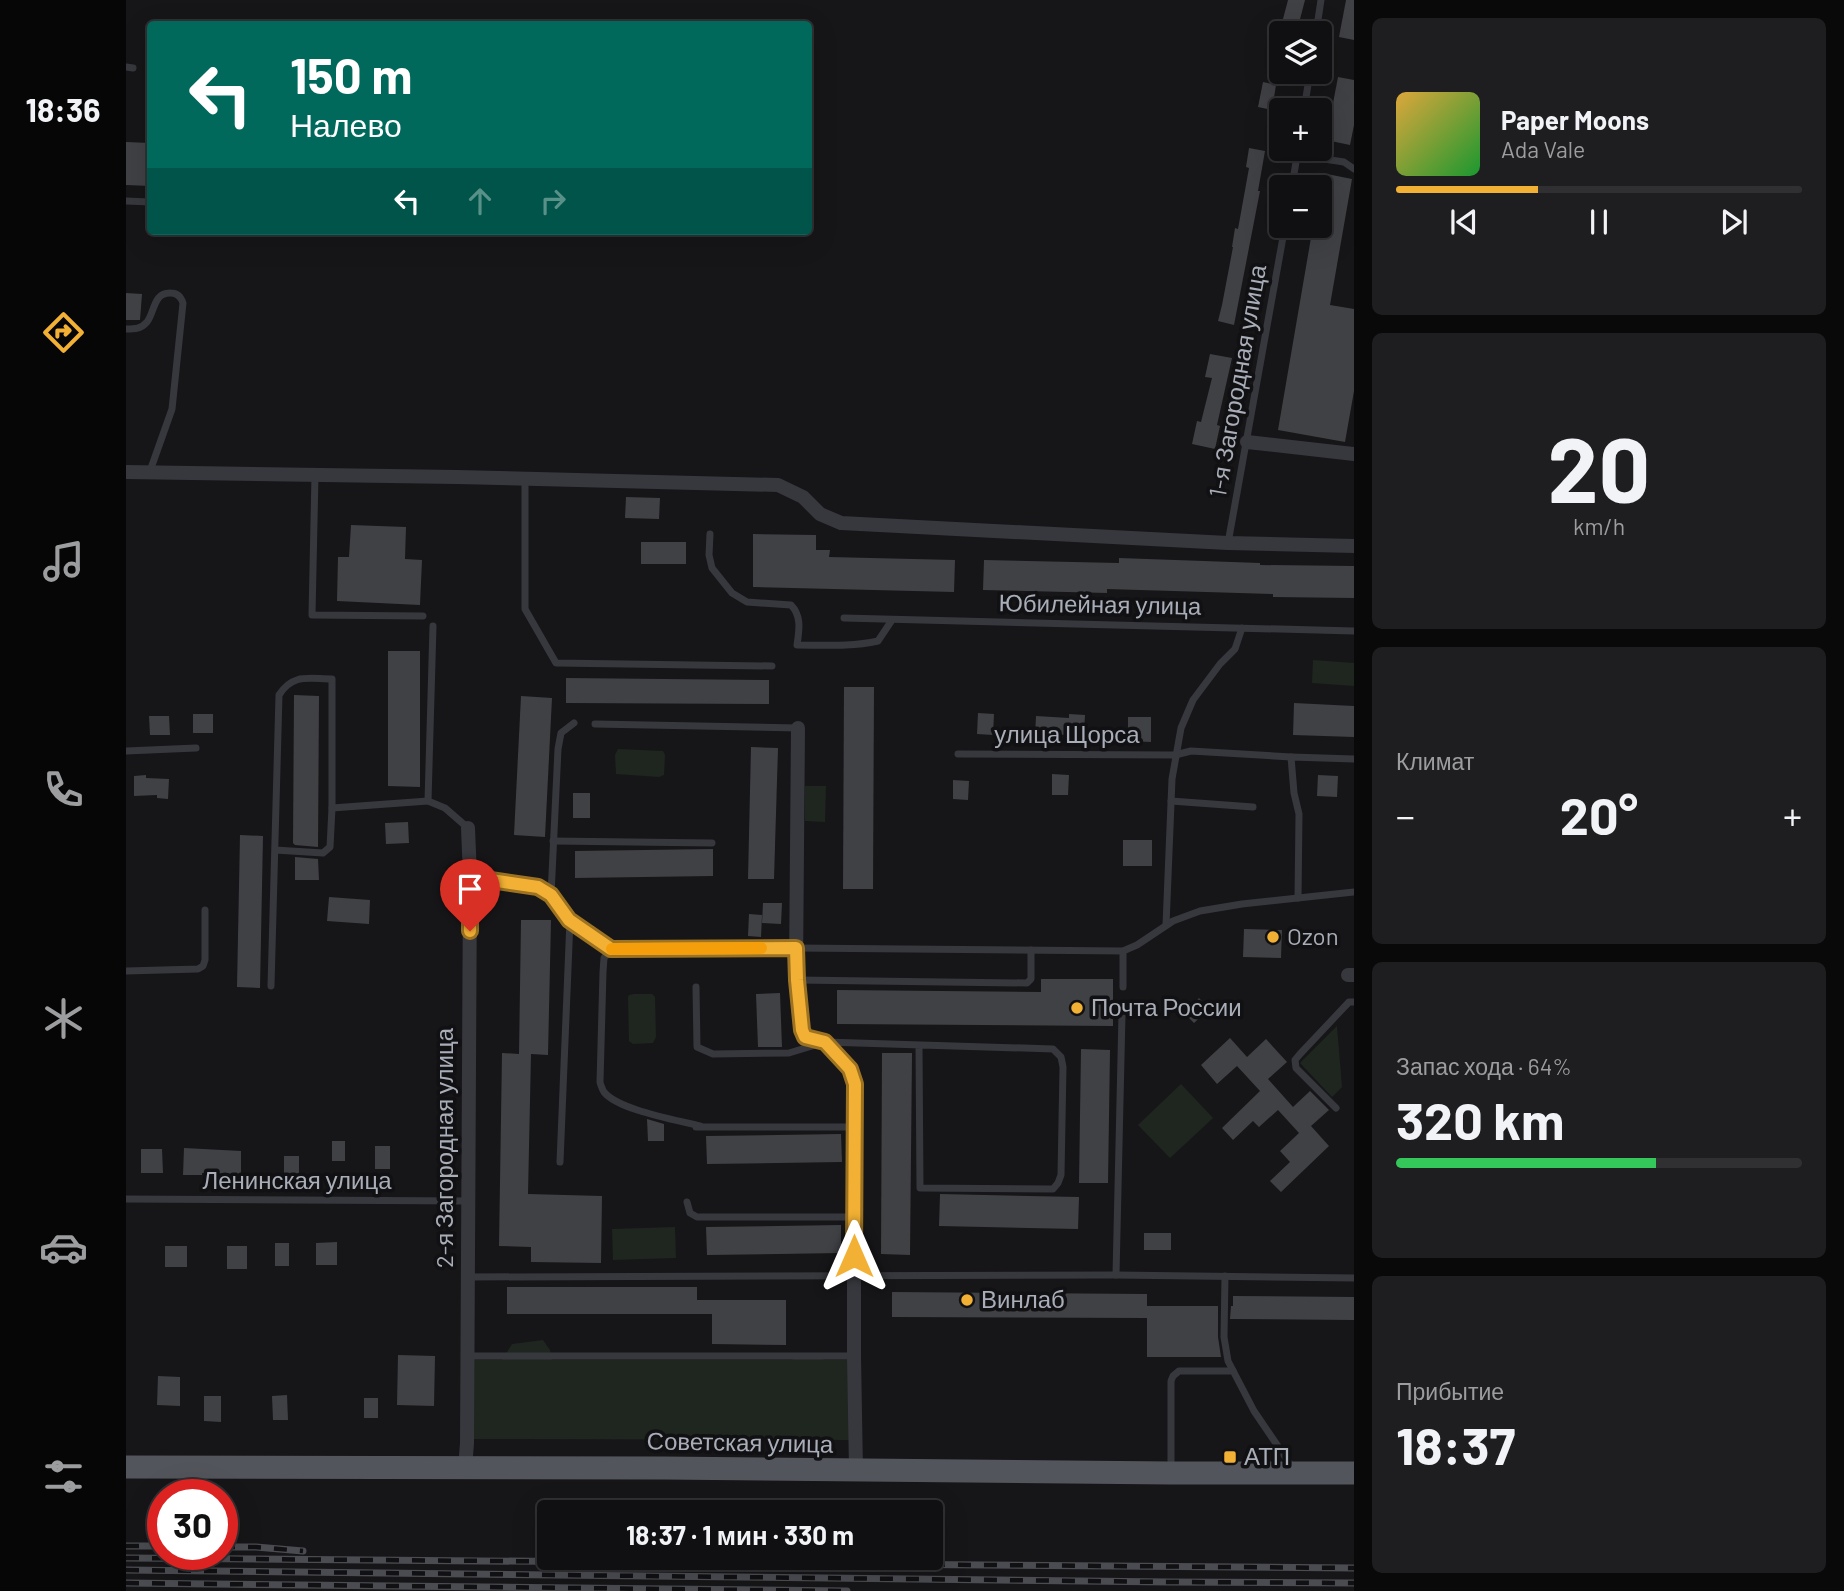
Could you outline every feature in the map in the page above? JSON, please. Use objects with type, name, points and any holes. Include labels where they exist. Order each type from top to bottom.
[{"type":"main road","name":"Советская улица","points":[[126,1467],[1354,1473]]},
{"type":"street","points":[[1247,442],[1354,454]]},
{"type":"street","points":[[126,472],[778,485],[803,497],[820,514],[841,523],[1228,543],[1354,546]]},
{"type":"street","points":[[798,728],[796,948],[802,1030],[805,1037],[825,1042],[850,1069],[855,1084],[856,1470]]},
{"type":"street","name":"2-я Загородная улица","points":[[465,1469],[470,877],[468,828]]},
{"type":"lane","points":[[1318,21],[1321,0]]},
{"type":"lane","points":[[1332,160],[1344,162],[1354,169]]},
{"type":"lane","points":[[126,201],[147,202]]},
{"type":"lane","name":"1-я Загородная улица","points":[[1228,543],[1283,238]]},
{"type":"lane","points":[[126,329],[138,329],[148,321],[156,301],[162,294],[174,292],[180,296],[183,303],[172,408],[149,472]]},
{"type":"lane","points":[[315,474],[312,615],[423,616]]},
{"type":"lane","points":[[525,478],[525,609],[556,663],[772,666]]},
{"type":"lane","points":[[710,534],[709,555],[712,568],[732,593],[747,602],[791,605],[797,611],[797,645],[839,646],[878,641],[892,620]]},
{"type":"lane","name":"Юбилейная улица","points":[[844,618],[1354,631]]},
{"type":"lane","points":[[428,801],[433,626]]},
{"type":"lane","points":[[1166,925],[1171,801],[1175,755],[1181,728],[1193,699],[1235,649],[1242,628]]},
{"type":"lane","points":[[271,986],[279,695],[284,687],[296,679],[332,679],[330,847],[323,853],[275,850]]},
{"type":"lane","points":[[551,895],[558,749],[561,733],[574,723]]},
{"type":"lane","points":[[595,724],[798,728]]},
{"type":"lane","points":[[126,751],[196,748]]},
{"type":"lane","name":"улица Щорса","points":[[958,754],[1175,755],[1191,751],[1354,759]]},
{"type":"lane","points":[[1291,757],[1299,814],[1298,898]]},
{"type":"lane","points":[[332,808],[428,801],[445,808],[468,828]]},
{"type":"lane","points":[[1171,801],[1253,807]]},
{"type":"lane","points":[[553,841],[712,843]]},
{"type":"lane","points":[[470,877],[538,887],[551,895],[569,920],[611,949],[1123,951],[1137,945],[1174,920],[1199,911],[1354,892]]},
{"type":"lane","points":[[126,971],[198,969],[203,966],[206,943],[205,910]]},
{"type":"lane","points":[[560,1162],[569,920]]},
{"type":"lane","points":[[611,949],[604,958],[600,1082],[611,1098],[632,1109],[698,1126],[854,1127]]},
{"type":"lane","points":[[797,980],[1027,983],[1031,979],[1031,950]]},
{"type":"lane","points":[[1123,951],[1123,987]]},
{"type":"lane","points":[[696,988],[697,1047],[713,1054],[789,1053],[825,1042],[1053,1049],[1061,1058],[1063,1067],[1060,1175],[1053,1189],[920,1188],[919,1046]]},
{"type":"lane","points":[[1336,1108],[1296,1068],[1296,1060],[1349,1002],[1354,1002]]},
{"type":"lane","points":[[1116,1275],[1122,1014]]},
{"type":"lane","name":"Ленинская улица","points":[[126,1199],[467,1201]]},
{"type":"lane","points":[[687,1202],[690,1213],[696,1217],[854,1217]]},
{"type":"lane","points":[[467,1277],[1116,1275],[1354,1278]]},
{"type":"lane","points":[[1225,1276],[1224,1337],[1228,1362],[1254,1411],[1297,1473]]},
{"type":"lane","points":[[466,1356],[854,1356]]},
{"type":"lane","points":[[1171,1474],[1173,1376],[1179,1370],[1233,1371]]},
{"type":"shaded area","points":[[1313,660],[1354,663],[1354,686],[1312,683]]},
{"type":"shaded area","points":[[618,749],[663,751],[664,775],[659,777],[616,774],[615,755]]},
{"type":"shaded area","points":[[805,786],[826,786],[825,822],[805,821]]},
{"type":"shaded area","points":[[634,994],[652,994],[655,997],[656,1037],[653,1043],[633,1044],[629,1041],[628,997]]},
{"type":"shaded area","points":[[1337,1026],[1342,1087],[1332,1097],[1300,1063]]},
{"type":"shaded area","points":[[1181,1084],[1213,1118],[1170,1158],[1138,1125]]},
{"type":"shaded area","points":[[675,1227],[676,1258],[613,1260],[612,1229]]},
{"type":"shaded area","points":[[543,1340],[550,1350],[552,1360],[791,1360],[808,1353],[825,1360],[850,1360],[850,1440],[471,1439],[473,1360],[502,1360],[512,1344]]},
{"type":"building","points":[[1288,0],[1305,0],[1300,21],[1283,19]]},
{"type":"building","points":[[1346,0],[1354,0],[1354,40],[1339,37]]},
{"type":"building","points":[[1338,77],[1354,80],[1354,125],[1350,145],[1332,141],[1332,108]]},
{"type":"building","points":[[1263,82],[1276,85],[1274,98],[1269,98],[1269,109],[1258,107]]},
{"type":"building","points":[[126,142],[147,143],[147,186],[126,185]]},
{"type":"building","points":[[1249,148],[1265,151],[1234,325],[1218,321],[1249,168],[1246,167]]},
{"type":"building","points":[[1332,175],[1352,179],[1330,305],[1354,309],[1354,391],[1345,442],[1278,430],[1311,238],[1332,238]]},
{"type":"building","points":[[126,293],[142,294],[140,320],[126,320]]},
{"type":"building","points":[[1210,354],[1232,358],[1217,425],[1220,426],[1215,449],[1192,444],[1197,421],[1201,422],[1212,378],[1205,377]]},
{"type":"building","points":[[626,497],[660,498],[659,519],[625,518]]},
{"type":"building","points":[[351,525],[406,527],[405,559],[422,560],[420,605],[337,601],[338,557],[349,557]]},
{"type":"building","points":[[753,534],[816,535],[816,550],[830,550],[829,557],[955,560],[954,592],[753,587]]},
{"type":"building","points":[[641,542],[686,542],[686,564],[641,564]]},
{"type":"building","points":[[1119,558],[1260,565],[1354,566],[1354,598],[1107,589],[1107,593],[983,590],[984,560],[1119,563]]},
{"type":"building","points":[[388,651],[420,651],[420,787],[388,786]]},
{"type":"building","points":[[566,678],[769,680],[769,704],[566,703]]},
{"type":"building","points":[[844,687],[874,687],[873,889],[843,889]]},
{"type":"building","points":[[294,695],[319,696],[318,847],[293,843]]},
{"type":"building","points":[[521,696],[552,698],[545,837],[514,835]]},
{"type":"building","points":[[1294,703],[1354,706],[1354,737],[1293,735]]},
{"type":"building","points":[[978,713],[994,714],[993,735],[977,734]]},
{"type":"building","points":[[193,714],[213,714],[213,733],[193,733]]},
{"type":"building","points":[[1069,714],[1085,715],[1084,736],[1051,734],[1051,738],[1035,737],[1036,716],[1069,718]]},
{"type":"building","points":[[149,716],[169,716],[170,735],[150,735]]},
{"type":"building","points":[[1128,717],[1151,717],[1151,742],[1128,741]]},
{"type":"building","points":[[751,747],[778,748],[774,879],[748,879]]},
{"type":"building","points":[[1052,774],[1069,775],[1068,795],[1052,795]]},
{"type":"building","points":[[146,775],[146,778],[169,779],[168,799],[157,798],[157,795],[134,796],[134,776]]},
{"type":"building","points":[[1318,775],[1338,776],[1337,797],[1317,796]]},
{"type":"building","points":[[953,780],[969,781],[968,800],[953,799]]},
{"type":"building","points":[[573,793],[590,793],[590,818],[573,818]]},
{"type":"building","points":[[408,822],[409,843],[386,844],[385,823]]},
{"type":"building","points":[[240,835],[263,836],[260,988],[237,987]]},
{"type":"building","points":[[1123,840],[1152,840],[1152,866],[1123,866]]},
{"type":"building","points":[[713,849],[713,876],[575,878],[575,851]]},
{"type":"building","points":[[295,857],[318,859],[319,880],[295,880]]},
{"type":"building","points":[[329,897],[370,900],[369,924],[327,921]]},
{"type":"building","points":[[763,903],[782,903],[781,924],[762,923]]},
{"type":"building","points":[[749,914],[762,915],[761,937],[748,936]]},
{"type":"building","points":[[521,920],[551,920],[548,1055],[531,1054],[528,1194],[602,1196],[601,1263],[531,1262],[531,1247],[499,1246],[502,1053],[519,1054]]},
{"type":"building","points":[[1244,929],[1282,930],[1281,958],[1243,957]]},
{"type":"building","points":[[1041,979],[1113,979],[1113,1026],[837,1024],[837,990],[1041,992]]},
{"type":"building","points":[[780,993],[782,1047],[758,1047],[756,994]]},
{"type":"building","points":[[1199,998],[1209,1009],[1194,1023],[1184,1013]]},
{"type":"building","points":[[1230,1038],[1247,1057],[1266,1039],[1287,1062],[1268,1079],[1293,1107],[1310,1091],[1329,1110],[1311,1126],[1329,1146],[1281,1192],[1270,1181],[1290,1162],[1280,1151],[1299,1133],[1278,1110],[1259,1127],[1253,1121],[1233,1140],[1222,1128],[1260,1091],[1237,1066],[1217,1084],[1201,1065]]},
{"type":"building","points":[[1081,1049],[1110,1050],[1108,1183],[1079,1183]]},
{"type":"building","points":[[882,1053],[912,1053],[910,1255],[881,1254]]},
{"type":"building","points":[[647,1119],[664,1124],[664,1141],[648,1141]]},
{"type":"building","points":[[841,1134],[842,1162],[707,1164],[706,1136]]},
{"type":"building","points":[[332,1141],[345,1141],[345,1161],[332,1161]]},
{"type":"building","points":[[375,1146],[390,1146],[390,1169],[375,1169]]},
{"type":"building","points":[[184,1148],[241,1151],[241,1174],[183,1175]]},
{"type":"building","points":[[141,1149],[162,1149],[163,1173],[141,1173]]},
{"type":"building","points":[[284,1156],[299,1156],[299,1175],[284,1174]]},
{"type":"building","points":[[940,1194],[1079,1197],[1078,1229],[939,1226]]},
{"type":"building","points":[[841,1225],[841,1253],[707,1255],[706,1227]]},
{"type":"building","points":[[1144,1233],[1171,1233],[1171,1250],[1144,1250]]},
{"type":"building","points":[[337,1242],[337,1265],[316,1265],[316,1243]]},
{"type":"building","points":[[275,1243],[289,1243],[289,1266],[275,1266]]},
{"type":"building","points":[[165,1246],[187,1246],[187,1267],[165,1267]]},
{"type":"building","points":[[227,1246],[247,1246],[247,1269],[227,1269]]},
{"type":"building","points":[[507,1287],[697,1287],[697,1300],[786,1300],[786,1345],[712,1344],[712,1314],[507,1314]]},
{"type":"building","points":[[892,1292],[1147,1294],[1147,1306],[1218,1306],[1221,1357],[1147,1357],[1147,1318],[892,1317]]},
{"type":"building","points":[[1233,1296],[1354,1297],[1354,1320],[1230,1319]]},
{"type":"building","points":[[398,1355],[435,1356],[434,1406],[397,1405]]},
{"type":"building","points":[[158,1376],[180,1377],[180,1406],[157,1405]]},
{"type":"building","points":[[287,1395],[288,1420],[273,1420],[272,1396]]},
{"type":"building","points":[[204,1396],[221,1396],[221,1422],[204,1421]]},
{"type":"building","points":[[364,1398],[378,1398],[378,1418],[364,1418]]},
{"type":"railway","points":[[126,1546],[147,1546]]},
{"type":"railway","points":[[238,1547],[303,1551]]},
{"type":"railway","points":[[126,1558],[1354,1568]]},
{"type":"railway","points":[[126,1570],[1354,1583]]},
{"type":"railway","points":[[126,1583],[847,1591]]},
{"type":"slow traffic","points":[[612,949],[761,948]]},
{"type":"place","name":"Ozon","points":[[1273,937]]},
{"type":"place","name":"Почта России","points":[[1077,1008]]},
{"type":"place","name":"Винлаб","points":[[967,1300]]},
{"type":"place","name":"АТП","points":[[1230,1457]]},
{"type":"route","points":[[470,931],[470,877],[538,887],[551,895],[569,920],[611,949],[796,948],[802,1030],[805,1037],[825,1042],[850,1069],[855,1084],[854,1256]]}]
